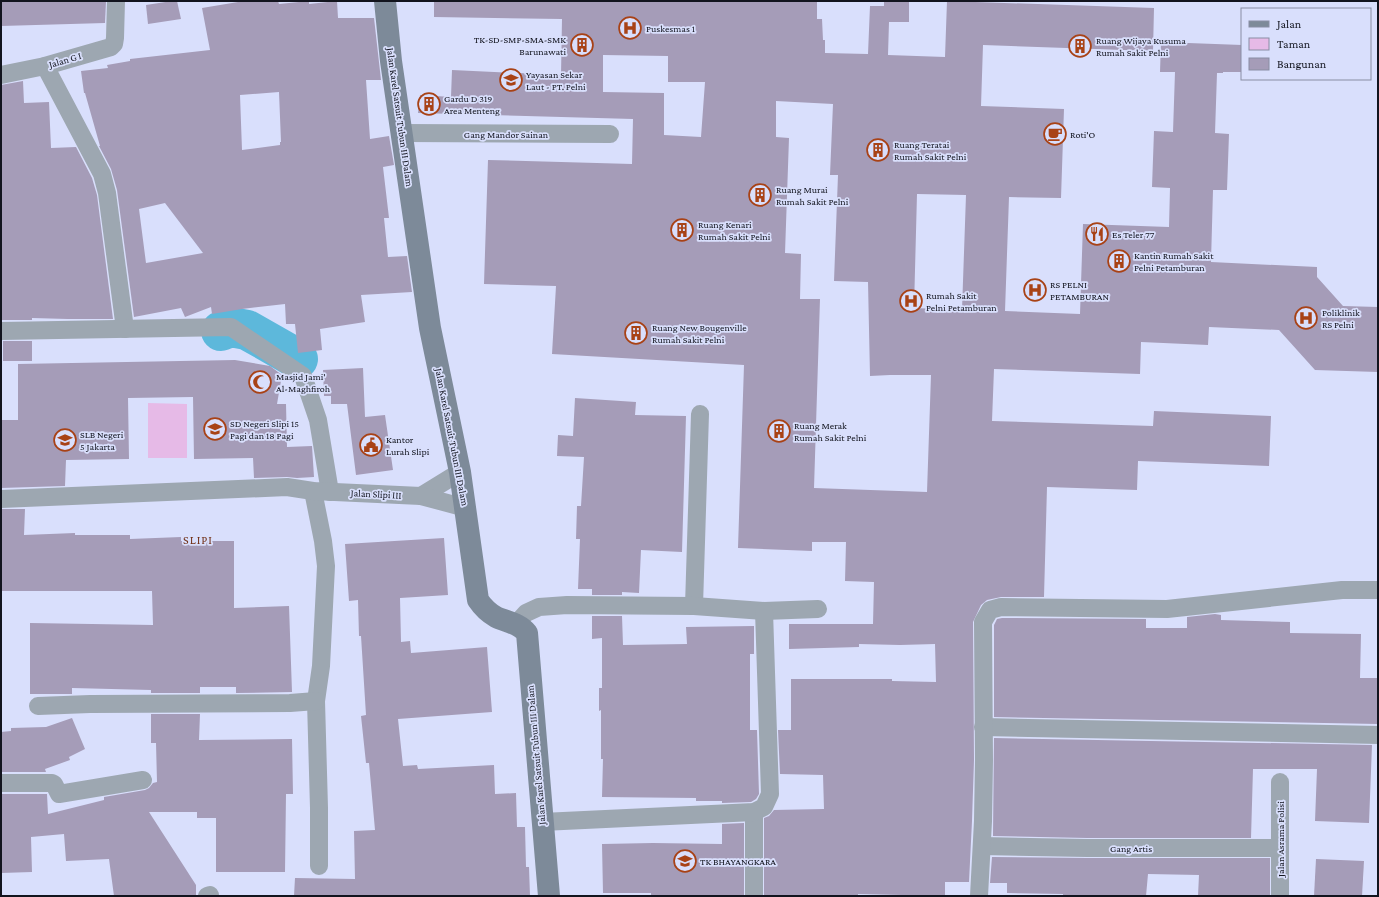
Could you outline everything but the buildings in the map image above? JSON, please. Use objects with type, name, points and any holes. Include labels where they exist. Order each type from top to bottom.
[{"type":"street","name":"Jalan G I","points":[[1,75],[45,66],[111,47],[114,44],[116,31],[116,1]]},
{"type":"street","name":"Jalan Karel Satsuit Tubun III Dalam","points":[[385,1],[391,61],[430,328],[460,472],[478,600],[482,606],[496,617],[516,624],[523,628],[527,633],[549,896]]},
{"type":"street","points":[[45,66],[69,108],[102,174],[107,193],[125,329]]},
{"type":"street","name":"Gang Mandor Sainan","points":[[402,133],[610,134]]},
{"type":"street","points":[[1,331],[231,327],[303,376],[318,420],[323,541],[326,566],[321,666],[316,701],[319,866]]},
{"type":"street","points":[[694,606],[700,414]]},
{"type":"street","points":[[421,496],[460,472]]},
{"type":"street","name":"Jalan Slipi III","points":[[1,499],[287,487],[321,491],[421,496],[466,508]]},
{"type":"street","points":[[979,896],[984,760],[983,622],[990,610],[1001,607],[1167,609],[1342,590],[1378,590]]},
{"type":"street","points":[[516,624],[533,608],[567,605],[694,606],[764,611],[818,609]]},
{"type":"street","points":[[542,822],[754,812],[764,807],[770,794],[764,611]]},
{"type":"street","points":[[38,706],[90,704],[290,703],[316,701]]},
{"type":"street","points":[[983,727],[1378,735]]},
{"type":"street","points":[[1,783],[52,783],[59,794],[143,780]]},
{"type":"street","name":"Jalan Asrama Polisi","points":[[1280,782],[1280,896]]},
{"type":"street","points":[[754,812],[754,896]]},
{"type":"street","name":"Gang Artis","points":[[982,846],[1088,848],[1280,848]]},
{"type":"green space","points":[[148,403],[187,404],[187,458],[148,458]]},
{"type":"waterway","points":[[221,331],[231,327],[247,330],[298,359]]},
{"type":"place","name":"Puskesmas 1","points":[[630,28]]},
{"type":"place","name":"TK-SD-SMP-SMA-SMK Barunawati","points":[[582,45]]},
{"type":"place","name":"Ruang Wijaya Kusuma Rumah Sakit Pelni","points":[[1080,46]]},
{"type":"place","name":"Yayasan Sekar Laut - PT. Pelni","points":[[511,80]]},
{"type":"place","name":"Gardu D 319 Area Menteng","points":[[429,104]]},
{"type":"place","name":"Roti'O","points":[[1055,134]]},
{"type":"place","name":"Ruang Teratai Rumah Sakit Pelni","points":[[878,150]]},
{"type":"place","name":"Ruang Murai Rumah Sakit Pelni","points":[[760,195]]},
{"type":"place","name":"Ruang Kenari Rumah Sakit Pelni","points":[[682,230]]},
{"type":"place","name":"Es Teler 77","points":[[1097,234]]},
{"type":"place","name":"Kantin Rumah Sakit Pelni Petamburan","points":[[1119,261]]},
{"type":"place","name":"RS PELNI PETAMBURAN","points":[[1035,290]]},
{"type":"place","name":"Rumah Sakit Pelni Petamburan","points":[[911,301]]},
{"type":"place","name":"Poliklinik RS Pelni","points":[[1306,318]]},
{"type":"place","name":"Ruang New Bougenville Rumah Sakit Pelni","points":[[636,333]]},
{"type":"place","name":"Masjid Jami' Al-Maghfiroh","points":[[260,382]]},
{"type":"place","name":"SD Negeri Slipi 15 Pagi dan 18 Pagi","points":[[215,429]]},
{"type":"place","name":"Ruang Merak Rumah Sakit Pelni","points":[[779,431]]},
{"type":"place","name":"SLB Negeri 5 Jakarta","points":[[65,440]]},
{"type":"place","name":"Kantor Lurah Slipi","points":[[371,445]]},
{"type":"place","name":"TK BHAYANGKARA","points":[[685,861]]},
{"type":"district","name":"SLIPI","points":[[198,540]]}]
